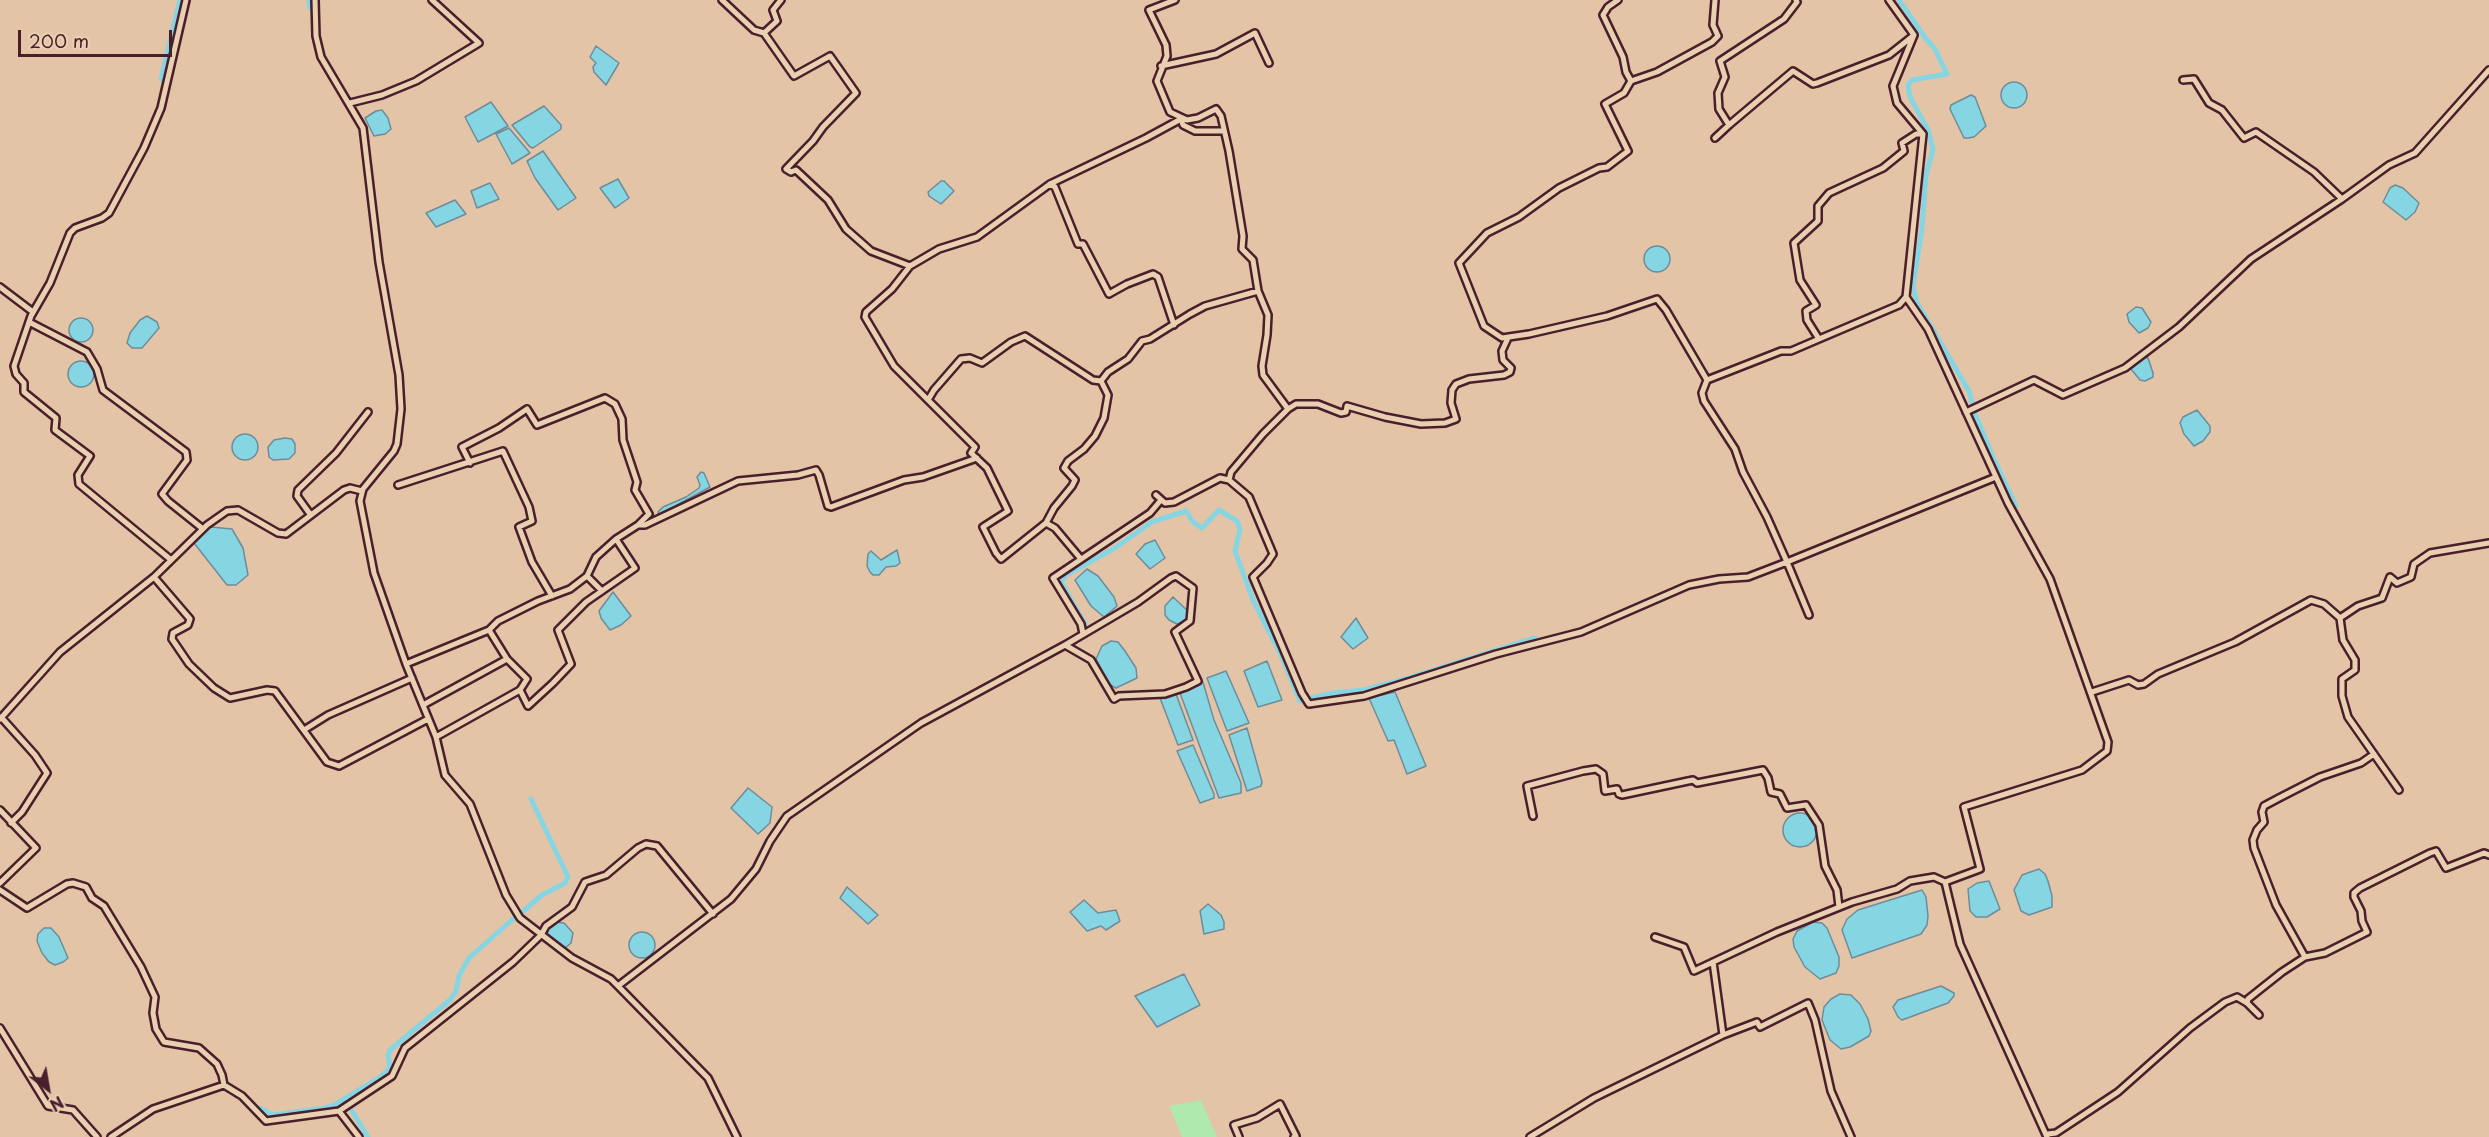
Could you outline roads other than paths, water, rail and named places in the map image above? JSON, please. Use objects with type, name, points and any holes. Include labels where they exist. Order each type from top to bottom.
[{"type":"street","points":[[170,559],[79,484],[78,475],[90,456],[60,435],[54,427],[56,418],[24,391],[24,383],[16,374],[14,366],[33,312],[50,283],[70,233],[75,228],[109,213],[144,148],[161,108],[186,0]]},
{"type":"street","points":[[315,0],[316,36],[321,57],[350,103],[363,129],[380,262],[399,375],[401,409],[399,435],[394,451],[360,491],[360,501],[374,573],[406,664],[436,737],[445,775],[470,804],[511,906],[520,918],[572,958],[611,979],[618,986],[708,1078],[737,1137]]},
{"type":"street","points":[[350,103],[382,95],[416,81],[479,43],[432,0]]},
{"type":"street","points":[[722,0],[748,26],[764,33],[794,75],[830,56],[856,93],[823,126],[808,147],[786,169],[790,172],[796,170],[828,200],[846,229],[871,251],[910,266]]},
{"type":"street","points":[[764,33],[777,21],[773,10],[781,0]]},
{"type":"street","points":[[1174,0],[1149,10],[1166,45],[1167,56],[1161,66],[1157,81],[1170,112],[1181,119],[1198,118],[1216,109],[1221,116],[1243,236],[1242,249],[1253,260],[1258,291],[1268,315],[1263,375],[1288,409]]},
{"type":"street","points":[[1618,0],[1603,15],[1623,57],[1626,72],[1631,81]]},
{"type":"street","points":[[1707,380],[1666,310],[1657,299],[1607,316],[1502,338],[1484,326],[1459,263],[1487,233],[1519,217],[1559,188],[1606,166],[1628,151],[1605,104],[1624,93],[1631,81],[1657,72],[1713,42],[1718,36],[1713,25],[1715,0]]},
{"type":"street","points":[[1729,125],[1719,109],[1718,93],[1725,77],[1720,61],[1784,19],[1797,2],[1796,0]]},
{"type":"street","points":[[1889,0],[1914,35]]},
{"type":"street","points":[[1161,66],[1216,54],[1255,33],[1269,63]]},
{"type":"street","points":[[1715,138],[1793,70],[1812,84],[1817,83],[1889,55],[1914,35]]},
{"type":"street","points":[[1809,615],[1767,516],[1743,472],[1735,449],[1704,401],[1702,393],[1707,380],[1781,351],[1791,351],[1899,305],[1906,297],[1923,134],[1897,104],[1893,86],[1914,35]]},
{"type":"street","points":[[1969,411],[2034,380],[2063,395],[2125,368],[2179,327],[2251,259],[2389,165],[2415,153],[2489,70]]},
{"type":"street","points":[[2183,80],[2194,79],[2209,103],[2222,110],[2244,138],[2256,132],[2314,172],[2342,199]]},
{"type":"street","points":[[1181,119],[1183,125],[1195,131],[1223,131]]},
{"type":"street","points":[[1101,381],[1107,395],[1104,418],[1095,436],[1084,449],[1068,460],[1064,468],[1075,480],[1046,523],[1001,559],[983,527],[1008,511],[987,468],[971,453],[975,447],[894,366],[865,317],[866,312],[892,289],[910,266],[939,249],[977,237],[1050,184],[1181,119]]},
{"type":"street","points":[[1819,339],[1807,320],[1806,311],[1816,305],[1800,280],[1794,243],[1818,221],[1818,206],[1829,193],[1883,168],[1904,151],[1902,143],[1916,134],[1923,134]]},
{"type":"street","points":[[1050,184],[1055,187],[1078,244],[1083,244],[1109,294],[1153,274],[1158,277],[1174,325]]},
{"type":"street","points":[[0,287],[33,312]]},
{"type":"street","points":[[1101,381],[1108,372],[1128,359],[1142,341],[1205,306],[1258,291]]},
{"type":"street","points":[[1655,937],[1684,947],[1694,971],[1839,907],[1897,889],[1910,882],[1934,877],[1945,882],[1980,869],[1964,807],[2082,770],[2107,751],[2108,742],[2092,692],[2050,579],[1996,477],[1969,411],[1928,329],[1906,297]]},
{"type":"street","points":[[29,322],[87,352],[97,369],[103,390],[188,454],[162,494],[203,529]]},
{"type":"street","points":[[928,400],[961,359],[970,358],[982,363],[1011,342],[1025,336],[1093,380],[1101,381]]},
{"type":"street","points":[[1229,480],[1232,472],[1288,409],[1296,404],[1318,404],[1341,413],[1346,412],[1347,406],[1406,422],[1445,423],[1456,419],[1451,403],[1452,390],[1456,384],[1469,379],[1504,375],[1510,372],[1510,368],[1503,360],[1502,351],[1508,338]]},
{"type":"street","points":[[406,664],[489,630],[498,621],[570,589],[587,576],[596,557],[649,514],[635,490],[637,482],[623,440],[622,419],[615,404],[605,398],[537,424],[527,409],[499,428],[462,447],[470,463]]},
{"type":"street","points":[[310,514],[297,496],[298,490],[336,453],[368,412]]},
{"type":"street","points":[[398,486],[503,451],[529,507],[532,521],[519,528],[532,562],[552,596]]},
{"type":"street","points":[[638,525],[645,525],[738,481],[798,475],[816,470],[828,506],[831,507],[904,480],[923,477],[977,458]]},
{"type":"street","points":[[1083,634],[1081,624],[1053,579],[1099,550],[1150,513],[1159,497],[1166,503],[1174,502],[1220,478],[1229,480],[1249,497],[1273,554],[1253,578],[1302,693],[1309,704],[1364,696],[1496,654],[1581,632],[1689,585],[1719,579],[1748,577],[1996,477]]},
{"type":"street","points":[[11,823],[22,812],[47,772],[35,755],[1,718],[60,652],[88,632],[154,577],[203,529],[234,508],[278,533],[286,534],[331,498],[350,488],[360,491]]},
{"type":"street","points":[[1046,523],[1055,528],[1082,559]]},
{"type":"street","points":[[520,690],[528,706],[571,664],[558,630],[602,591],[635,568],[616,539]]},
{"type":"street","points":[[2340,618],[2358,606],[2382,597],[2390,577],[2397,583],[2411,577],[2414,564],[2430,553],[2489,543]]},
{"type":"street","points":[[587,576],[602,591]]},
{"type":"street","points":[[618,986],[731,899],[756,868],[770,841],[787,816],[795,810],[921,723],[1065,645],[1138,602],[1171,578],[1176,576],[1193,588],[1190,621],[1175,632],[1198,681],[1165,694],[1119,696],[1114,699],[1091,660],[1065,645]]},
{"type":"street","points":[[154,577],[190,619],[188,625],[172,633],[172,639],[189,664],[214,688],[230,698],[267,690],[275,691],[327,762],[339,766],[428,719]]},
{"type":"street","points":[[2092,692],[2129,680],[2138,685],[2144,684],[2158,674],[2235,642],[2311,600],[2324,604],[2340,618],[2343,640],[2355,660],[2355,670],[2342,679],[2342,696],[2354,728],[2399,790]]},
{"type":"street","points":[[436,737],[520,690],[527,679],[507,659],[489,630]]},
{"type":"street","points":[[423,705],[507,659]]},
{"type":"street","points":[[304,730],[327,714],[412,678]]},
{"type":"street","points":[[2305,957],[2276,905],[2254,848],[2253,840],[2257,830],[2264,822],[2262,812],[2264,806],[2320,777],[2361,763],[2374,754]]},
{"type":"street","points":[[1533,816],[1527,786],[1583,771],[1596,769],[1603,774],[1605,791],[1617,789],[1622,795],[1693,780],[1697,783],[1763,770],[1768,778],[1771,792],[1780,794],[1787,808],[1806,805],[1818,825],[1825,866],[1837,890],[1839,907]]},
{"type":"street","points":[[0,810],[36,848],[0,883]]},
{"type":"street","points":[[0,890],[27,908],[67,884],[73,883],[86,887],[92,898],[104,906],[141,967],[155,997],[153,1013],[156,1029],[164,1042],[199,1048],[217,1064],[224,1085],[242,1096],[266,1121],[339,1111],[392,1076],[405,1048],[513,962],[542,935],[546,926],[572,907],[585,882],[619,866],[631,852],[646,843],[657,846],[713,914]]},
{"type":"street","points":[[2247,1003],[2248,999],[2273,979],[2305,957],[2325,953],[2367,932],[2354,897],[2354,893],[2360,888],[2436,851],[2446,868],[2484,854],[2489,855]]},
{"type":"street","points":[[1945,882],[1960,944],[2048,1136],[2118,1092],[2195,1023],[2225,1002],[2237,997],[2259,1014]]},
{"type":"street","points":[[1713,962],[1723,1035]]},
{"type":"street","points":[[1530,1137],[1594,1098],[1723,1035],[1757,1022],[1760,1027],[1808,1003],[1815,1020],[1831,1091],[1851,1137]]},
{"type":"street","points":[[0,1028],[48,1106],[73,1110],[97,1137]]},
{"type":"street","points":[[111,1137],[153,1109],[224,1085]]},
{"type":"street","points":[[1239,1137],[1234,1125],[1257,1118],[1280,1104],[1296,1136],[1294,1137]]},
{"type":"street","points":[[339,1111],[359,1137]]},
{"type":"water","points":[[596,46],[619,63],[606,85],[594,72],[593,67],[596,63],[590,57]]},
{"type":"water","points":[[2014,82],[2024,85],[2027,95],[2024,105],[2014,108],[2004,105],[2001,95],[2004,85]]},
{"type":"water","points":[[1971,95],[1975,97],[1986,126],[1974,137],[1964,138],[1950,109],[1951,105]]},
{"type":"water","points":[[491,102],[508,126],[478,142],[465,117]]},
{"type":"water","points":[[544,106],[561,125],[561,129],[533,148],[512,125]]},
{"type":"water","points":[[382,110],[388,118],[391,129],[385,134],[374,136],[365,118]]},
{"type":"water","points":[[509,128],[530,153],[512,164],[496,134]]},
{"type":"water","points":[[543,151],[576,198],[558,210],[535,178],[527,161]]},
{"type":"water","points":[[618,179],[629,198],[615,208],[600,188]]},
{"type":"water","points":[[944,181],[954,191],[941,204],[929,196],[928,192]]},
{"type":"water","points":[[490,183],[499,199],[477,208],[471,191]]},
{"type":"water","points":[[2395,185],[2403,188],[2419,203],[2415,212],[2406,220],[2383,202],[2390,188]]},
{"type":"water","points":[[455,200],[466,214],[436,227],[426,213]]},
{"type":"water","points":[[1657,246],[1666,250],[1670,259],[1666,268],[1657,272],[1648,268],[1644,259],[1648,250]]},
{"type":"water","points":[[2136,307],[2142,308],[2151,322],[2148,328],[2139,333],[2129,322],[2127,314]]},
{"type":"water","points":[[147,316],[157,322],[159,328],[142,348],[132,348],[127,343],[130,333],[140,320]]},
{"type":"water","points":[[81,318],[90,321],[93,330],[90,339],[81,342],[72,339],[69,330],[72,321]]},
{"type":"water","points":[[2144,357],[2148,358],[2153,373],[2153,377],[2145,381],[2140,380],[2131,369]]},
{"type":"water","points":[[81,361],[90,365],[94,374],[90,383],[81,387],[72,383],[68,374],[72,365]]},
{"type":"water","points":[[2197,410],[2210,426],[2210,432],[2203,441],[2194,446],[2184,434],[2180,423],[2183,417]]},
{"type":"water","points":[[245,434],[254,438],[258,447],[254,456],[245,460],[236,456],[232,447],[236,438]]},
{"type":"water","points":[[292,439],[295,444],[295,453],[289,459],[273,460],[269,457],[268,447],[274,440]]},
{"type":"water","points":[[701,472],[704,473],[710,487],[659,515],[658,512],[663,507],[686,497],[699,488],[697,477]]},
{"type":"water","points":[[211,527],[232,529],[243,548],[248,575],[236,585],[227,585],[194,543]]},
{"type":"water","points":[[1155,540],[1165,558],[1150,569],[1136,554],[1145,544]]},
{"type":"water","points":[[897,550],[900,563],[886,567],[879,575],[873,575],[870,572],[867,566],[868,554],[871,551],[881,560]]},
{"type":"water","points":[[1087,569],[1098,576],[1114,597],[1117,606],[1104,617],[1091,606],[1075,580]]},
{"type":"water","points":[[613,592],[631,616],[621,625],[610,630],[599,611]]},
{"type":"water","points":[[1173,597],[1189,612],[1190,616],[1186,621],[1177,624],[1165,615],[1165,606]]},
{"type":"water","points":[[1356,618],[1368,638],[1353,649],[1341,637]]},
{"type":"water","points":[[1111,641],[1118,642],[1136,668],[1137,678],[1116,688],[1109,684],[1096,659],[1102,646]]},
{"type":"water","points":[[1267,661],[1282,700],[1258,707],[1244,671]]},
{"type":"water","points":[[1226,671],[1249,723],[1227,731],[1207,678]]},
{"type":"water","points":[[1203,682],[1214,720],[1241,783],[1241,793],[1219,798],[1180,693]]},
{"type":"water","points":[[1395,692],[1426,766],[1407,774],[1394,740],[1388,741],[1369,698]]},
{"type":"water","points":[[1176,694],[1193,740],[1178,745],[1160,698]]},
{"type":"water","points":[[1247,728],[1262,782],[1261,786],[1247,791],[1229,735]]},
{"type":"water","points":[[1193,745],[1214,794],[1214,798],[1200,803],[1177,751]]},
{"type":"water","points":[[748,788],[772,807],[770,823],[758,834],[731,808]]},
{"type":"water","points":[[1800,813],[1812,818],[1817,830],[1812,842],[1800,847],[1788,842],[1783,830],[1788,818]]},
{"type":"water","points":[[2039,869],[2048,881],[2052,907],[2029,915],[2021,911],[2014,890],[2022,875]]},
{"type":"water","points":[[1989,881],[2000,909],[1987,917],[1976,917],[1970,911],[1968,889],[1977,883]]},
{"type":"water","points":[[847,887],[878,915],[868,924],[840,898]]},
{"type":"water","points":[[1922,890],[1926,897],[1928,916],[1927,925],[1921,934],[1852,958],[1842,930],[1847,919],[1858,910]]},
{"type":"water","points":[[1084,900],[1098,913],[1116,910],[1120,921],[1106,930],[1101,926],[1087,931],[1070,912]]},
{"type":"water","points":[[1208,904],[1221,915],[1224,929],[1204,934],[1200,911]]},
{"type":"water","points":[[556,922],[564,923],[573,933],[571,943],[565,948],[546,934],[549,926]]},
{"type":"water","points":[[1813,922],[1822,923],[1827,928],[1839,957],[1836,973],[1820,979],[1805,967],[1794,947],[1793,939],[1797,931]]},
{"type":"water","points":[[44,928],[51,928],[59,937],[68,958],[63,962],[55,965],[49,962],[42,953],[37,941],[38,934]]},
{"type":"water","points":[[642,932],[651,936],[655,945],[651,954],[642,958],[633,954],[629,945],[633,936]]},
{"type":"water","points":[[1184,974],[1200,1005],[1157,1027],[1135,996]]},
{"type":"water","points":[[1941,986],[1954,993],[1948,1003],[1902,1020],[1898,1017],[1893,1007],[1898,1000]]},
{"type":"water","points":[[1840,994],[1851,995],[1860,1004],[1871,1031],[1869,1036],[1850,1047],[1841,1049],[1830,1040],[1822,1020],[1824,1007]]},
{"type":"waterway","points":[[161,79],[180,0]]},
{"type":"waterway","points":[[309,0],[310,8]]},
{"type":"waterway","points":[[1899,0],[1935,49],[1947,74],[1912,80],[1908,85],[1910,97],[1928,130],[1933,149],[1926,175],[1922,229],[1913,286],[1917,303],[1969,391],[1976,416],[2016,506]]},
{"type":"waterway","points":[[1085,624],[1061,582],[1066,575],[1115,548],[1152,522],[1186,511],[1193,522],[1202,528],[1219,510],[1237,521],[1240,529],[1235,551],[1253,600],[1281,655],[1300,701],[1332,693],[1364,690],[1409,678],[1535,638]]},
{"type":"waterway","points":[[520,914],[542,895],[565,883],[568,877],[531,799]]},
{"type":"waterway","points":[[260,1108],[273,1115],[325,1108],[336,1104],[379,1078],[390,1068],[388,1055],[390,1050],[451,999],[456,991],[459,976],[469,958],[513,919]]},
{"type":"waterway","points":[[352,1111],[368,1137]]}]
